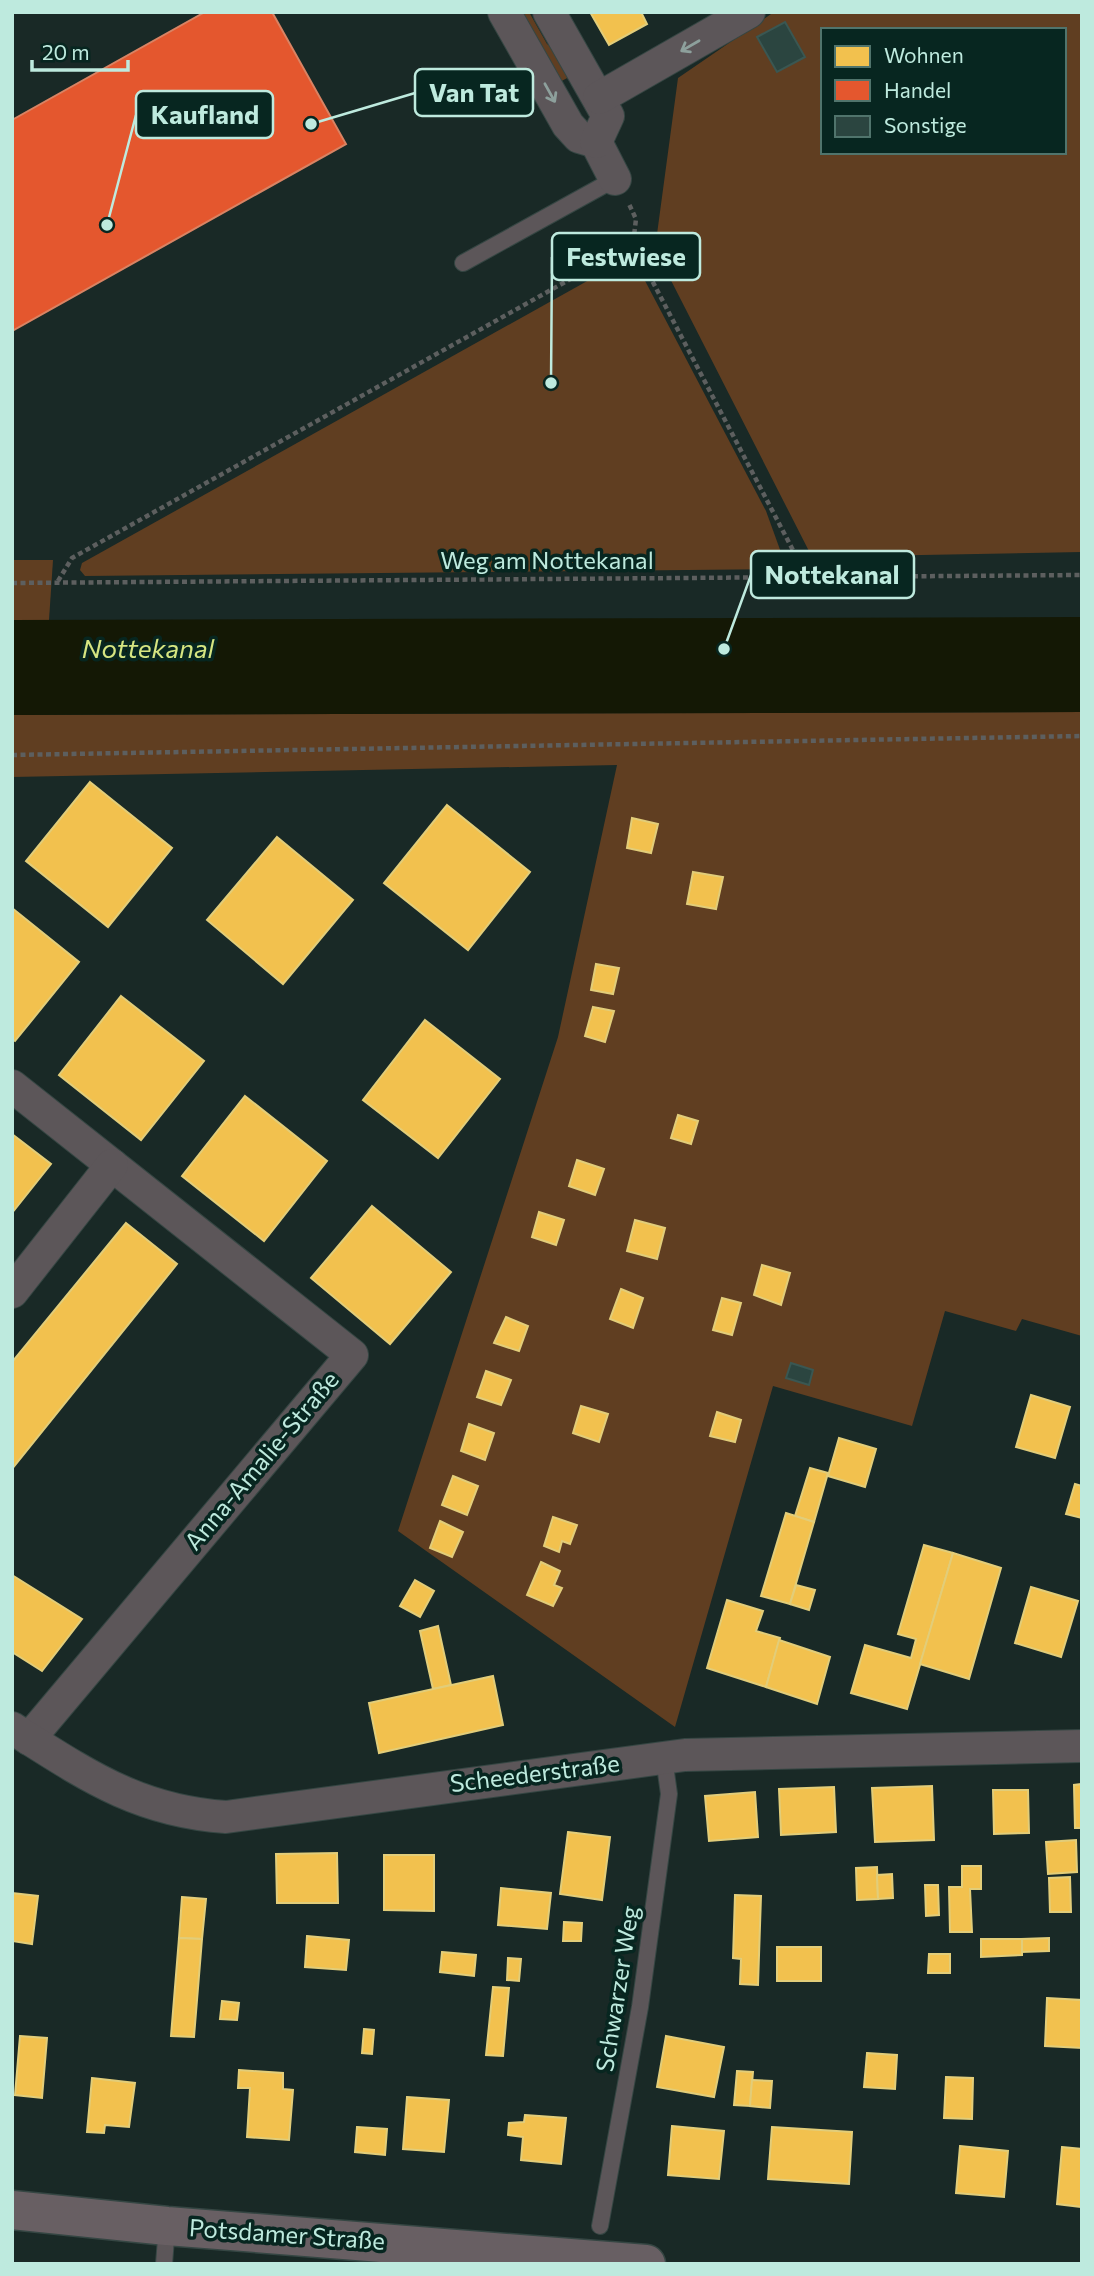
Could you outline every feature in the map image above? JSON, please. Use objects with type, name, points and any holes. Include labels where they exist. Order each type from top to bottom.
[{"type":"main road","name":"Potsdamer Straße","points":[[12,2210],[167,2226],[379,2253],[646,2264]]},
{"type":"street","points":[[504,12],[568,125],[579,137],[596,142],[615,178]]},
{"type":"street","points":[[550,12],[608,117],[596,142]]},
{"type":"street","points":[[599,98],[749,12]]},
{"type":"street","name":"Anna-Amalie-Straße","points":[[12,1086],[352,1355],[21,1733]]},
{"type":"street","points":[[12,1292],[112,1165]]},
{"type":"street","name":"Scheederstraße","points":[[21,1733],[93,1779],[141,1802],[191,1815],[226,1817],[355,1797],[664,1758],[1082,1746]]},
{"type":"lane","points":[[463,263],[615,178]]},
{"type":"lane","name":"Schwarzer Weg","points":[[600,2226],[640,2007],[669,1794],[664,1758]]},
{"type":"lane","points":[[164,2264],[167,2226]]},
{"type":"path","points":[[615,178],[636,219],[633,244],[807,577]]},
{"type":"path","points":[[57,582],[72,558],[633,244]]},
{"type":"path","name":"Weg am Nottekanal","points":[[12,583],[1082,575]]},
{"type":"path","points":[[12,755],[1082,736]]},
{"type":"shaded area","points":[[514,12],[529,12],[547,44],[558,51],[571,76],[554,85]]},
{"type":"shaded area","points":[[774,12],[1082,12],[1082,552],[812,557],[655,249],[678,78]]},
{"type":"shaded area","points":[[632,256],[766,511],[787,569],[85,576],[80,570],[82,563]]},
{"type":"shaded area","points":[[12,560],[53,560],[49,620],[12,620]]},
{"type":"shaded area","points":[[1082,712],[1082,1336],[1022,1319],[1016,1331],[945,1311],[912,1426],[773,1386],[675,1727],[398,1531],[558,1037],[617,765],[12,777],[12,715]]},
{"type":"water","points":[[1082,617],[1082,712],[12,715],[12,620]]},
{"type":"building: Wohnen","points":[[590,12],[641,12],[647,24],[609,45]]},
{"type":"building: Wohnen","points":[[90,782],[172,848],[108,927],[26,861]]},
{"type":"building: Wohnen","points":[[447,805],[530,872],[468,950],[384,883]]},
{"type":"building: Wohnen","points":[[632,818],[658,824],[651,853],[627,848]]},
{"type":"building: Wohnen","points":[[277,837],[353,900],[283,984],[207,920]]},
{"type":"building: Wohnen","points":[[693,872],[723,877],[716,909],[687,904]]},
{"type":"building: Wohnen","points":[[12,908],[79,962],[15,1041],[12,1039]]},
{"type":"building: Wohnen","points":[[596,964],[619,968],[613,994],[591,990]]},
{"type":"building: Wohnen","points":[[121,996],[204,1061],[141,1140],[59,1075]]},
{"type":"building: Wohnen","points":[[593,1007],[614,1011],[605,1042],[585,1036]]},
{"type":"building: Wohnen","points":[[425,1020],[500,1079],[438,1158],[363,1100]]},
{"type":"building: Wohnen","points":[[245,1096],[327,1161],[264,1241],[182,1176]]},
{"type":"building: Wohnen","points":[[678,1115],[698,1121],[691,1144],[671,1138]]},
{"type":"building: Wohnen","points":[[12,1134],[51,1164],[12,1213]]},
{"type":"building: Wohnen","points":[[577,1160],[604,1169],[595,1195],[569,1186]]},
{"type":"building: Wohnen","points":[[372,1206],[451,1272],[390,1344],[311,1278]]},
{"type":"building: Wohnen","points":[[539,1212],[564,1220],[556,1245],[532,1237]]},
{"type":"building: Wohnen","points":[[635,1220],[665,1228],[657,1259],[627,1251]]},
{"type":"building: Wohnen","points":[[126,1223],[177,1264],[12,1469],[12,1362]]},
{"type":"building: Wohnen","points":[[762,1265],[790,1273],[781,1305],[754,1295]]},
{"type":"building: Wohnen","points":[[621,1289],[643,1298],[633,1328],[610,1319]]},
{"type":"building: Wohnen","points":[[722,1298],[741,1303],[732,1335],[713,1330]]},
{"type":"building: Wohnen","points":[[506,1317],[528,1326],[519,1351],[494,1343]]},
{"type":"building: Wohnen","points":[[486,1371],[511,1380],[501,1405],[477,1397]]},
{"type":"building: Wohnen","points":[[1031,1395],[1070,1407],[1055,1458],[1016,1447]]},
{"type":"building: Wohnen","points":[[581,1406],[608,1414],[599,1442],[573,1433]]},
{"type":"building: Wohnen","points":[[717,1412],[741,1420],[735,1442],[710,1436]]},
{"type":"building: Wohnen","points":[[469,1424],[494,1433],[485,1460],[461,1451]]},
{"type":"building: Wohnen","points":[[839,1438],[876,1449],[865,1487],[828,1476]]},
{"type":"building: Wohnen","points":[[810,1468],[828,1473],[814,1522],[795,1516]]},
{"type":"building: Wohnen","points":[[453,1476],[478,1486],[467,1515],[442,1505]]},
{"type":"building: Wohnen","points":[[1075,1484],[1082,1486],[1082,1518],[1066,1514]]},
{"type":"building: Wohnen","points":[[786,1513],[814,1522],[790,1604],[761,1596]]},
{"type":"building: Wohnen","points":[[553,1517],[577,1525],[570,1544],[562,1541],[559,1552],[544,1546]]},
{"type":"building: Wohnen","points":[[440,1521],[463,1532],[452,1557],[430,1548]]},
{"type":"building: Wohnen","points":[[924,1545],[953,1553],[907,1709],[851,1693],[865,1645],[911,1658],[916,1639],[898,1634]]},
{"type":"building: Wohnen","points":[[953,1553],[1001,1568],[969,1679],[920,1664]]},
{"type":"building: Wohnen","points":[[541,1562],[560,1571],[554,1585],[562,1588],[553,1606],[527,1595]]},
{"type":"building: Wohnen","points":[[12,1575],[82,1619],[42,1671],[12,1652]]},
{"type":"building: Wohnen","points":[[415,1580],[434,1591],[420,1617],[400,1606]]},
{"type":"building: Wohnen","points":[[796,1585],[815,1590],[809,1610],[790,1604]]},
{"type":"building: Wohnen","points":[[1031,1587],[1078,1601],[1061,1657],[1015,1643]]},
{"type":"building: Wohnen","points":[[727,1600],[763,1611],[756,1631],[780,1638],[766,1687],[707,1668]]},
{"type":"building: Wohnen","points":[[438,1626],[451,1685],[433,1689],[420,1631]]},
{"type":"building: Wohnen","points":[[779,1640],[830,1657],[817,1704],[766,1687]]},
{"type":"building: Wohnen","points":[[493,1676],[503,1725],[379,1753],[369,1703]]},
{"type":"building: Wohnen","points":[[1082,1784],[1082,1828],[1075,1828],[1074,1785]]},
{"type":"building: Wohnen","points":[[932,1786],[934,1840],[875,1842],[872,1788]]},
{"type":"building: Wohnen","points":[[834,1787],[836,1832],[781,1835],[779,1789]]},
{"type":"building: Wohnen","points":[[993,1790],[1028,1790],[1029,1833],[994,1834]]},
{"type":"building: Wohnen","points":[[755,1792],[758,1837],[709,1841],[705,1796]]},
{"type":"building: Wohnen","points":[[568,1832],[610,1837],[602,1900],[560,1894]]},
{"type":"building: Wohnen","points":[[1076,1840],[1077,1872],[1048,1874],[1046,1842]]},
{"type":"building: Wohnen","points":[[337,1853],[338,1903],[277,1903],[276,1854]]},
{"type":"building: Wohnen","points":[[384,1855],[434,1855],[434,1911],[384,1910]]},
{"type":"building: Wohnen","points":[[962,1866],[981,1866],[981,1889],[970,1889],[972,1932],[950,1932],[949,1887],[962,1887]]},
{"type":"building: Wohnen","points":[[877,1867],[878,1899],[857,1900],[856,1868]]},
{"type":"building: Wohnen","points":[[892,1874],[893,1898],[878,1899],[877,1875]]},
{"type":"building: Wohnen","points":[[1070,1877],[1071,1912],[1050,1912],[1049,1878]]},
{"type":"building: Wohnen","points":[[925,1885],[938,1885],[939,1915],[926,1916]]},
{"type":"building: Wohnen","points":[[501,1888],[551,1893],[547,1929],[498,1925]]},
{"type":"building: Wohnen","points":[[12,1893],[38,1896],[32,1944],[12,1941]]},
{"type":"building: Wohnen","points":[[735,1895],[761,1896],[758,1985],[740,1984],[741,1959],[733,1958]]},
{"type":"building: Wohnen","points":[[182,1897],[206,1899],[202,1939],[179,1938]]},
{"type":"building: Wohnen","points":[[564,1922],[582,1923],[581,1941],[563,1941]]},
{"type":"building: Wohnen","points":[[307,1936],[349,1940],[346,1970],[305,1967]]},
{"type":"building: Wohnen","points":[[179,1938],[202,1939],[194,2037],[171,2036]]},
{"type":"building: Wohnen","points":[[1049,1938],[1049,1951],[1022,1952],[1022,1939]]},
{"type":"building: Wohnen","points":[[981,1939],[1022,1939],[1022,1955],[981,1957]]},
{"type":"building: Wohnen","points":[[777,1947],[821,1947],[821,1981],[777,1981]]},
{"type":"building: Wohnen","points":[[442,1952],[476,1955],[474,1976],[440,1972]]},
{"type":"building: Wohnen","points":[[929,1954],[950,1954],[950,1973],[928,1973]]},
{"type":"building: Wohnen","points":[[508,1958],[521,1959],[519,1981],[507,1980]]},
{"type":"building: Wohnen","points":[[493,1987],[509,1988],[503,2056],[486,2055]]},
{"type":"building: Wohnen","points":[[1047,1998],[1082,2000],[1082,2048],[1045,2046]]},
{"type":"building: Wohnen","points":[[222,2001],[239,2003],[237,2020],[220,2019]]},
{"type":"building: Wohnen","points":[[364,2029],[374,2030],[372,2054],[362,2053]]},
{"type":"building: Wohnen","points":[[20,2036],[47,2038],[42,2098],[15,2095]]},
{"type":"building: Wohnen","points":[[666,2036],[724,2047],[714,2097],[657,2087]]},
{"type":"building: Wohnen","points":[[867,2053],[897,2055],[895,2089],[864,2087]]},
{"type":"building: Wohnen","points":[[239,2070],[283,2073],[283,2089],[293,2090],[289,2140],[247,2137],[250,2088],[238,2088]]},
{"type":"building: Wohnen","points":[[737,2071],[753,2072],[750,2106],[734,2105]]},
{"type":"building: Wohnen","points":[[946,2077],[973,2078],[972,2119],[944,2118]]},
{"type":"building: Wohnen","points":[[92,2078],[135,2083],[129,2127],[105,2125],[104,2133],[87,2132]]},
{"type":"building: Wohnen","points":[[752,2080],[772,2081],[770,2108],[750,2106]]},
{"type":"building: Wohnen","points":[[407,2097],[449,2100],[444,2152],[403,2149]]},
{"type":"building: Wohnen","points":[[525,2115],[566,2118],[561,2164],[521,2160],[523,2137],[508,2135],[509,2123],[524,2122]]},
{"type":"building: Wohnen","points":[[672,2126],[724,2131],[719,2179],[668,2175]]},
{"type":"building: Wohnen","points":[[357,2127],[387,2129],[385,2155],[355,2152]]},
{"type":"building: Wohnen","points":[[772,2127],[852,2132],[849,2184],[768,2179]]},
{"type":"building: Wohnen","points":[[960,2146],[1008,2151],[1004,2197],[956,2193]]},
{"type":"building: Wohnen","points":[[1062,2147],[1082,2149],[1082,2207],[1057,2204]]},
{"type":"building: Handel","points":[[205,12],[272,12],[346,144],[12,331],[12,120]]},
{"type":"building: Sonstige","points":[[785,22],[805,57],[777,72],[757,37]]},
{"type":"building: Sonstige","points":[[791,1363],[813,1370],[809,1385],[786,1378]]},
{"type":"place","name":"Van Tat","points":[[311,124]]},
{"type":"place","name":"Kaufland","points":[[107,225]]},
{"type":"place","name":"Festwiese","points":[[551,383]]},
{"type":"place","name":"Nottekanal","points":[[724,649]]}]
